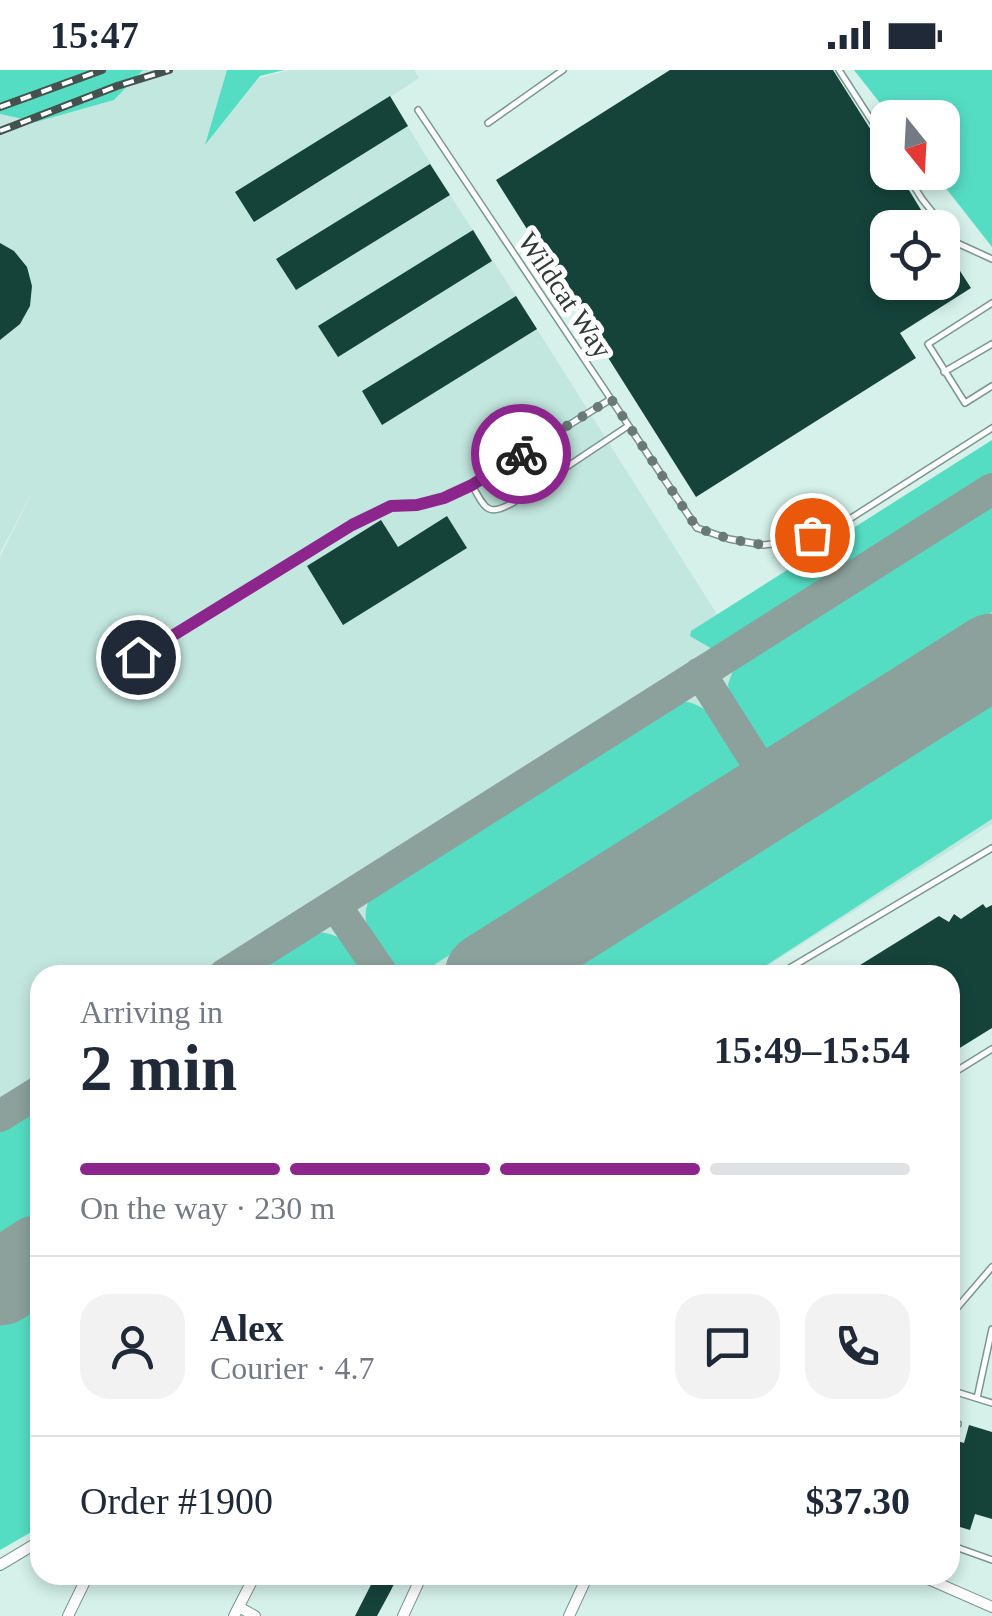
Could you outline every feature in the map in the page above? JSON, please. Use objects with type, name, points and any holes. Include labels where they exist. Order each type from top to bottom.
[{"type":"street","points":[[0,1565],[30,1547]]},
{"type":"street","points":[[68,1616],[83,1585]]},
{"type":"street","points":[[250,1585],[236,1611],[255,1616]]},
{"type":"street","points":[[403,1616],[417,1585]]},
{"type":"street","points":[[572,1615],[584,1585]]},
{"type":"street","points":[[942,1585],[992,1607]]},
{"type":"lane","points":[[488,122],[563,70]]},
{"type":"lane","points":[[839,70],[870,118]]},
{"type":"lane","name":"Wildcat Way","points":[[418,110],[697,528],[763,545],[791,542],[834,529],[992,428]]},
{"type":"lane","points":[[916,190],[956,243],[992,259]]},
{"type":"lane","points":[[992,303],[928,344],[965,404],[992,386]]},
{"type":"lane","points":[[944,372],[992,344]]},
{"type":"lane","points":[[138,657],[352,525],[391,506],[444,498],[472,485],[611,399]]},
{"type":"lane","points":[[472,485],[485,507],[497,510],[628,426]]},
{"type":"lane","points":[[795,965],[992,848]]},
{"type":"lane","points":[[960,1069],[992,1049]]},
{"type":"lane","points":[[960,1304],[992,1267]]},
{"type":"lane","points":[[977,1398],[992,1329]]},
{"type":"lane","points":[[960,1393],[992,1403]]},
{"type":"lane","points":[[960,1549],[992,1560]]},
{"type":"shaded area","points":[[143,70],[227,70],[207,143],[259,78],[290,70],[414,70],[419,78],[390,97],[720,619],[992,447],[992,824],[769,965],[30,965],[30,1435],[0,1454],[0,557],[34,489],[0,553],[0,114],[36,122],[114,100]]},
{"type":"green space","points":[[0,70],[143,70],[114,100],[36,122],[0,114]]},
{"type":"green space","points":[[227,70],[284,70],[260,76],[205,145]]},
{"type":"green space","points":[[854,70],[992,70],[992,247],[947,190],[960,190],[960,100],[878,100]]},
{"type":"green space","points":[[992,440],[992,480],[731,646],[712,649],[690,636],[691,631]]},
{"type":"green space","points":[[992,504],[992,612],[771,752],[762,749],[730,699],[728,684],[734,668]]},
{"type":"green space","points":[[992,696],[992,819],[766,965],[568,965]]},
{"type":"green space","points":[[682,701],[703,709],[726,734],[744,769],[434,965],[388,965],[367,925],[373,893],[669,705]]},
{"type":"green space","points":[[312,932],[340,939],[362,965],[260,965]]},
{"type":"green space","points":[[30,1111],[30,1220],[0,1240],[0,1130]]},
{"type":"green space","points":[[30,1305],[30,1533],[0,1550],[0,1324]]},
{"type":"building","points":[[670,70],[833,70],[870,129],[870,190],[909,190],[921,210],[870,210],[870,300],[952,300],[900,333],[916,358],[696,497],[496,180]]},
{"type":"building","points":[[390,96],[408,126],[254,222],[235,192]]},
{"type":"building","points":[[430,164],[450,195],[296,290],[276,259]]},
{"type":"building","points":[[473,230],[492,261],[338,357],[318,326]]},
{"type":"building","points":[[0,243],[14,251],[27,267],[32,286],[30,306],[20,324],[0,340]]},
{"type":"building","points":[[960,271],[971,288],[960,295]]},
{"type":"building","points":[[516,296],[537,329],[382,425],[362,391]]},
{"type":"building","points":[[447,516],[467,548],[343,625],[307,566],[381,520],[398,547]]},
{"type":"building","points":[[983,904],[986,908],[992,905],[992,1028],[960,1048],[960,965],[860,965],[939,916],[949,922],[954,914],[961,919]]},
{"type":"building","points":[[969,1425],[992,1432],[992,1519],[975,1514],[970,1530],[960,1527],[960,1442],[964,1443]]},
{"type":"building","points":[[371,1585],[393,1585],[377,1616],[355,1616]]},
{"type":"taxiway","points":[[240,965],[992,489]]},
{"type":"taxiway","points":[[700,673],[776,793]]},
{"type":"taxiway","points":[[335,905],[376,965]]},
{"type":"taxiway","points":[[0,1116],[30,1097]]},
{"type":"runway","points":[[503,965],[992,656]]},
{"type":"runway","points":[[0,1283],[30,1264]]},
{"type":"railway","points":[[0,107],[102,70]]},
{"type":"railway","points":[[0,131],[169,70]]},
{"type":"way so far","points":[[521,454],[611,399],[697,528],[763,545],[812,535]]},
{"type":"route","points":[[138,657],[352,525],[391,506],[444,498],[521,454]]}]
